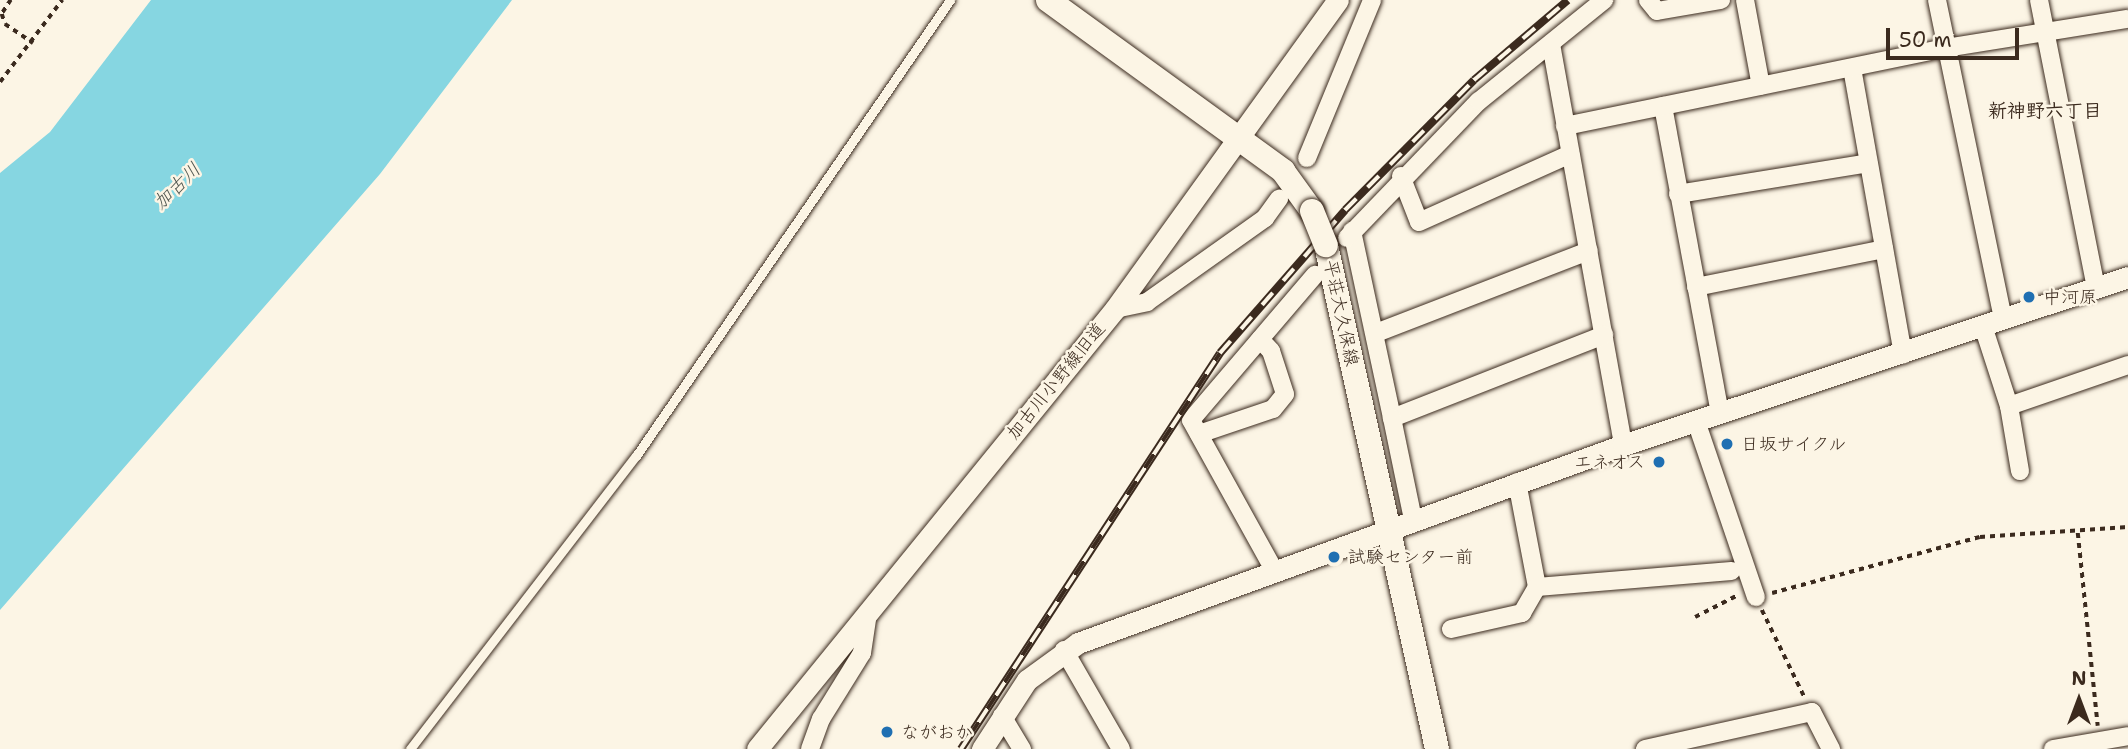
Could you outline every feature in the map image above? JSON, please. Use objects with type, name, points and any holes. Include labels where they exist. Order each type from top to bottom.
[{"type":"main road","name":"平荘大久保線","points":[[1048,0],[1283,170],[1312,211],[1342,238],[1387,528],[1437,749]]},
{"type":"street","name":"加古川小野線旧道","points":[[757,749],[1115,309],[1229,131],[1338,0]]},
{"type":"street","points":[[1307,158],[1372,0]]},
{"type":"street","points":[[1413,519],[1376,333],[1342,238],[1401,176],[1479,101],[1604,0]]},
{"type":"street","points":[[1647,0],[1657,10],[1721,0]]},
{"type":"street","points":[[1745,0],[1761,86]]},
{"type":"street","points":[[1937,0],[2020,471]]},
{"type":"street","points":[[2039,0],[2096,288]]},
{"type":"street","points":[[1565,126],[1946,48],[2045,37],[2128,19]]},
{"type":"street","points":[[1552,44],[1623,445]]},
{"type":"street","points":[[1852,68],[1903,354]]},
{"type":"street","points":[[1664,106],[1720,414]]},
{"type":"street","points":[[1401,176],[1419,222],[1570,154]]},
{"type":"street","points":[[1678,194],[1869,163]]},
{"type":"street","points":[[1115,309],[1147,302],[1265,218],[1279,199]]},
{"type":"street","points":[[1696,287],[1884,250]]},
{"type":"street","points":[[1376,333],[1589,251]]},
{"type":"street","points":[[1195,427],[1260,339],[1315,275]]},
{"type":"street","points":[[982,749],[1027,680],[1064,650],[1517,482],[2128,277]]},
{"type":"street","points":[[1392,418],[1604,335]]},
{"type":"street","points":[[1195,427],[1273,409],[1285,394],[1271,351],[1260,339]]},
{"type":"street","points":[[2009,406],[2128,365]]},
{"type":"street","points":[[1696,421],[1752,592]]},
{"type":"street","points":[[1195,427],[1274,570]]},
{"type":"street","points":[[1462,631],[1522,613],[1537,587],[1517,482]]},
{"type":"street","points":[[1537,587],[1731,571]]},
{"type":"street","points":[[810,749],[862,653],[868,613]]},
{"type":"street","points":[[1064,650],[1121,749]]},
{"type":"street","points":[[1645,749],[1812,712],[1831,749]]},
{"type":"street","points":[[1002,716],[1022,749]]},
{"type":"street","points":[[2053,749],[2128,736]]},
{"type":"lane","points":[[410,749],[636,456],[950,0]]},
{"type":"path","points":[[10,0],[2,14],[5,24],[33,43]]},
{"type":"path","points":[[0,82],[33,43],[62,0]]},
{"type":"path","points":[[1695,617],[1752,592],[1980,537],[2078,533],[2128,527]]},
{"type":"path","points":[[2078,533],[2100,740]]},
{"type":"path","points":[[1752,592],[1812,712]]},
{"type":"water","name":"加古川","points":[[151,0],[512,0],[380,174],[0,610],[0,173],[50,132]]},
{"type":"railway","points":[[961,749],[1220,353],[1345,210],[1474,80],[1568,0]]},
{"type":"place","name":"中河原","points":[[2029,297]]},
{"type":"place","name":"日坂サイクル","points":[[1727,444]]},
{"type":"place","name":"エネオス","points":[[1659,462]]},
{"type":"place","name":"試験センター前","points":[[1334,557]]},
{"type":"place","name":"ながおか","points":[[887,732]]},
{"type":"district","name":"新神野六丁目","points":[[2045,111]]}]
